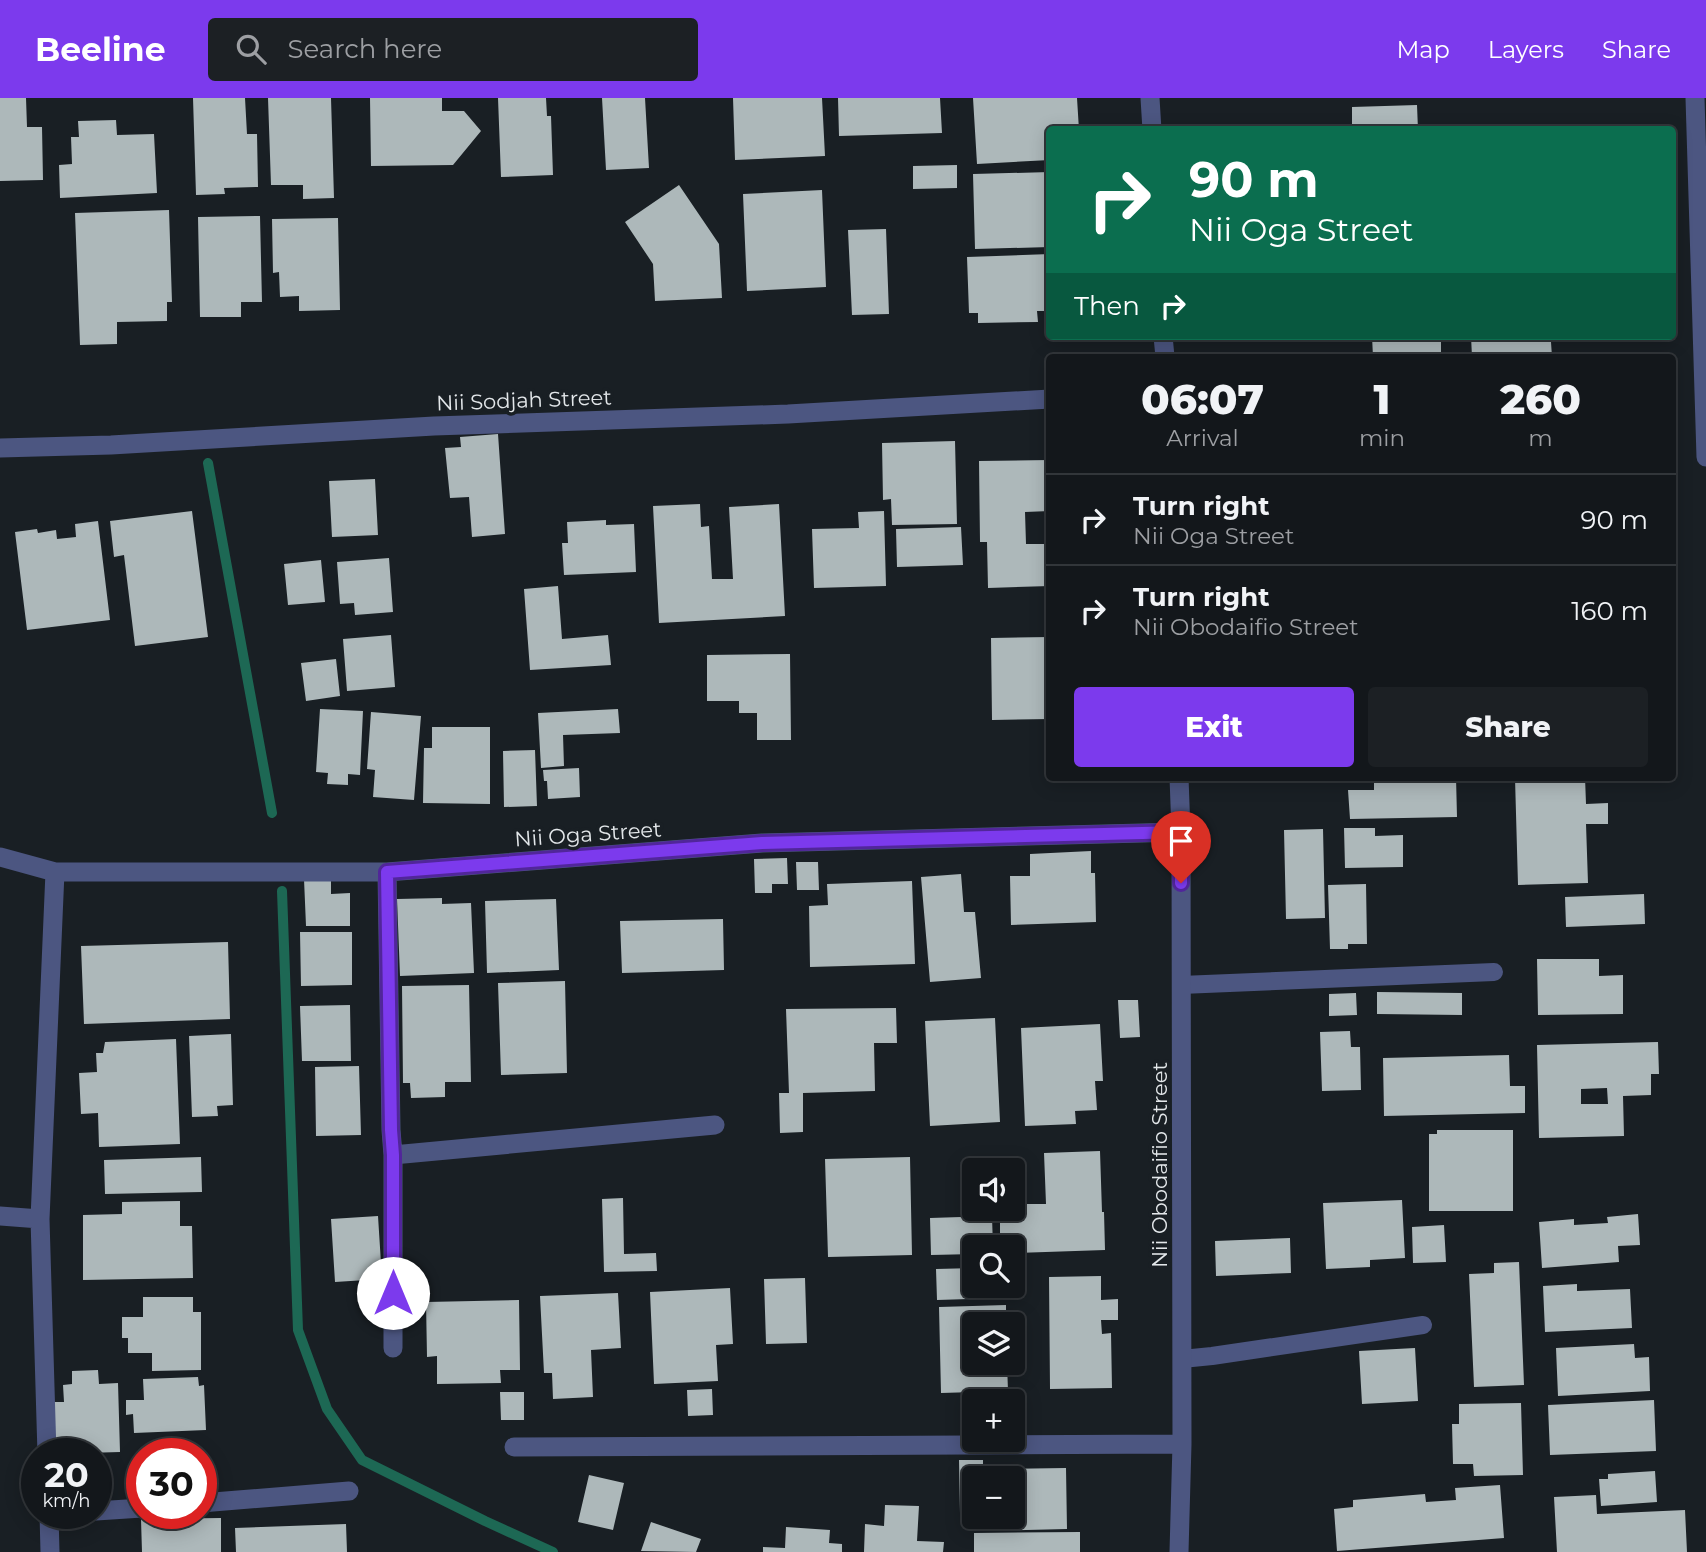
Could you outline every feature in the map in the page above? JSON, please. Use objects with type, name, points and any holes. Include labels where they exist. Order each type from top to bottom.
[{"type":"street","points":[[1150,98],[1152,126]]},
{"type":"street","points":[[1695,98],[1706,457]]},
{"type":"street","name":"Nii Sodjah Street","points":[[0,448],[111,445],[434,426],[788,414],[1046,399]]},
{"type":"street","name":"Nii Obodaifio Street","points":[[1179,781],[1182,1444],[1179,1552]]},
{"type":"street","name":"Nii Oga Street","points":[[0,857],[55,872],[387,872],[762,843],[1181,832]]},
{"type":"street","points":[[47,1438],[40,1219],[55,872]]},
{"type":"street","points":[[387,872],[393,1155],[393,1348]]},
{"type":"street","points":[[393,1155],[715,1125]]},
{"type":"street","points":[[0,1216],[40,1219]]},
{"type":"street","points":[[514,1447],[1182,1444]]},
{"type":"street","points":[[217,1502],[349,1491]]},
{"type":"street","points":[[50,1552],[52,1529]]},
{"type":"lane","points":[[1181,985],[1494,972]]},
{"type":"lane","points":[[1182,1359],[1423,1325]]},
{"type":"building","points":[[0,98],[26,98],[27,127],[42,127],[43,180],[0,181]]},
{"type":"building","points":[[193,98],[245,98],[247,134],[257,134],[258,187],[224,188],[225,194],[196,195]]},
{"type":"building","points":[[268,98],[331,98],[334,198],[303,199],[303,185],[271,185]]},
{"type":"building","points":[[370,98],[442,98],[442,111],[464,111],[481,131],[453,165],[371,166]]},
{"type":"building","points":[[498,98],[546,98],[547,116],[551,116],[553,175],[501,177]]},
{"type":"building","points":[[602,98],[645,98],[649,168],[606,170]]},
{"type":"building","points":[[733,98],[822,98],[825,156],[735,160]]},
{"type":"building","points":[[838,98],[940,98],[942,133],[839,136]]},
{"type":"building","points":[[973,98],[1077,98],[1079,126],[1046,126],[1046,160],[977,164]]},
{"type":"building","points":[[1417,105],[1418,126],[1352,126],[1352,107]]},
{"type":"building","points":[[116,120],[117,135],[154,134],[157,193],[60,198],[59,165],[72,164],[71,137],[79,137],[78,121]]},
{"type":"building","points":[[957,165],[957,188],[913,189],[913,166]]},
{"type":"building","points":[[1046,172],[1046,247],[975,249],[973,174]]},
{"type":"building","points":[[679,185],[719,244],[722,298],[655,301],[653,264],[625,222]]},
{"type":"building","points":[[822,190],[826,287],[747,291],[743,194]]},
{"type":"building","points":[[169,210],[172,302],[167,302],[167,321],[117,322],[117,344],[80,345],[75,213]]},
{"type":"building","points":[[260,216],[262,302],[241,302],[241,317],[200,317],[198,217]]},
{"type":"building","points":[[338,218],[340,310],[299,311],[299,296],[280,297],[279,272],[273,273],[272,219]]},
{"type":"building","points":[[886,229],[889,314],[852,315],[848,230]]},
{"type":"building","points":[[1046,254],[1046,311],[1037,311],[1038,322],[978,323],[978,313],[969,313],[967,257]]},
{"type":"building","points":[[1372,340],[1441,340],[1441,354],[1373,354]]},
{"type":"building","points":[[1471,340],[1551,342],[1552,354],[1472,354]]},
{"type":"building","points":[[498,434],[505,534],[472,537],[469,497],[450,498],[445,448],[461,447],[460,437]]},
{"type":"building","points":[[955,441],[957,524],[892,525],[891,499],[883,500],[882,443]]},
{"type":"building","points":[[1046,460],[1046,511],[1025,512],[1026,544],[1046,544],[1046,586],[988,588],[987,542],[980,542],[979,461]]},
{"type":"building","points":[[375,479],[378,535],[332,537],[329,481]]},
{"type":"building","points":[[700,504],[701,527],[709,526],[712,579],[733,579],[729,507],[779,504],[785,616],[659,623],[653,506]]},
{"type":"building","points":[[192,511],[208,637],[135,646],[124,555],[114,557],[110,521]]},
{"type":"building","points":[[884,511],[886,586],[814,588],[812,529],[859,528],[858,512]]},
{"type":"building","points":[[606,520],[606,525],[634,524],[636,572],[564,575],[562,543],[568,543],[567,522]]},
{"type":"building","points":[[98,521],[110,620],[27,630],[15,532],[37,529],[38,533],[56,530],[57,539],[76,537],[75,524]]},
{"type":"building","points":[[961,527],[963,565],[897,567],[896,529]]},
{"type":"building","points":[[389,558],[393,612],[355,615],[354,603],[340,604],[337,562]]},
{"type":"building","points":[[321,560],[325,602],[288,605],[284,564]]},
{"type":"building","points":[[558,586],[562,639],[608,635],[611,665],[530,670],[524,589]]},
{"type":"building","points":[[391,635],[395,687],[347,691],[343,639]]},
{"type":"building","points":[[1046,637],[1046,719],[992,720],[991,638]]},
{"type":"building","points":[[790,654],[791,740],[757,740],[757,713],[739,713],[739,701],[707,701],[707,655]]},
{"type":"building","points":[[336,659],[340,696],[306,701],[301,663]]},
{"type":"building","points":[[320,709],[363,711],[360,775],[348,774],[348,785],[327,784],[328,773],[316,772]]},
{"type":"building","points":[[618,709],[620,733],[563,735],[564,766],[541,768],[538,713]]},
{"type":"building","points":[[371,712],[421,716],[414,800],[373,797],[375,770],[367,769]]},
{"type":"building","points":[[432,727],[490,727],[490,804],[423,803],[424,748],[432,748]]},
{"type":"building","points":[[535,750],[537,806],[504,807],[503,751]]},
{"type":"building","points":[[579,768],[580,797],[548,799],[543,770]]},
{"type":"building","points":[[1374,781],[1456,781],[1457,817],[1350,819],[1348,790],[1374,790]]},
{"type":"building","points":[[1515,781],[1585,781],[1586,804],[1608,803],[1608,824],[1586,824],[1588,883],[1518,885]]},
{"type":"building","points":[[1344,828],[1375,828],[1375,836],[1403,835],[1403,867],[1345,868]]},
{"type":"building","points":[[1323,829],[1325,918],[1286,919],[1284,830]]},
{"type":"building","points":[[1091,851],[1091,873],[1095,873],[1096,922],[1011,925],[1010,876],[1030,876],[1030,854]]},
{"type":"building","points":[[787,858],[788,884],[772,884],[772,893],[755,893],[754,859]]},
{"type":"building","points":[[796,862],[818,862],[819,890],[797,890]]},
{"type":"building","points":[[961,874],[964,912],[975,912],[981,978],[930,982],[921,877]]},
{"type":"building","points":[[331,878],[331,894],[350,893],[350,926],[306,926],[304,879]]},
{"type":"building","points":[[912,881],[915,964],[810,967],[809,906],[828,905],[827,884]]},
{"type":"building","points":[[1366,884],[1367,944],[1348,944],[1348,949],[1330,949],[1328,885]]},
{"type":"building","points":[[1644,894],[1645,924],[1566,927],[1565,897]]},
{"type":"building","points":[[442,898],[442,904],[471,903],[474,973],[400,976],[397,899]]},
{"type":"building","points":[[556,899],[559,970],[487,973],[485,901]]},
{"type":"building","points":[[723,919],[724,970],[622,973],[620,921]]},
{"type":"building","points":[[300,932],[352,932],[352,985],[301,986]]},
{"type":"building","points":[[228,942],[230,1019],[84,1024],[81,946]]},
{"type":"building","points":[[1537,959],[1599,959],[1599,976],[1623,975],[1623,1014],[1538,1015]]},
{"type":"building","points":[[565,981],[567,1073],[501,1075],[498,983]]},
{"type":"building","points":[[469,985],[471,1082],[445,1082],[445,1097],[411,1098],[410,1083],[403,1083],[402,986]]},
{"type":"building","points":[[1377,992],[1462,993],[1462,1015],[1377,1014]]},
{"type":"building","points":[[1356,993],[1357,1015],[1329,1016],[1329,994]]},
{"type":"building","points":[[1118,1000],[1138,1000],[1140,1037],[1120,1038]]},
{"type":"building","points":[[350,1005],[351,1061],[302,1061],[300,1006]]},
{"type":"building","points":[[896,1008],[897,1043],[874,1043],[875,1091],[803,1093],[803,1132],[780,1133],[779,1093],[789,1093],[786,1009]]},
{"type":"building","points":[[995,1018],[1000,1122],[930,1126],[925,1021]]},
{"type":"building","points":[[1100,1024],[1103,1081],[1095,1081],[1097,1110],[1075,1111],[1076,1124],[1025,1126],[1021,1028]]},
{"type":"building","points":[[1350,1031],[1351,1047],[1360,1047],[1361,1090],[1322,1091],[1320,1032]]},
{"type":"building","points":[[231,1034],[233,1105],[217,1106],[218,1116],[192,1117],[189,1036]]},
{"type":"building","points":[[176,1039],[180,1144],[99,1147],[98,1113],[81,1114],[79,1073],[97,1072],[96,1053],[103,1053],[105,1042]]},
{"type":"building","points":[[1658,1042],[1659,1074],[1651,1074],[1651,1095],[1623,1096],[1624,1136],[1539,1138],[1537,1045]],"holes":[[[1607,1088],[1608,1104],[1581,1104],[1581,1089]]]},
{"type":"building","points":[[1509,1055],[1510,1086],[1525,1086],[1525,1113],[1384,1116],[1383,1058]]},
{"type":"building","points":[[359,1066],[361,1135],[316,1136],[315,1067]]},
{"type":"building","points":[[1437,1130],[1513,1130],[1513,1211],[1429,1211],[1429,1134],[1437,1134]]},
{"type":"building","points":[[1100,1151],[1105,1250],[1025,1253],[1025,1235],[1000,1235],[1000,1221],[1025,1221],[1025,1204],[1046,1204],[1044,1153]]},
{"type":"building","points":[[201,1157],[202,1192],[105,1194],[104,1160]]},
{"type":"building","points":[[910,1157],[912,1255],[828,1257],[825,1159]]},
{"type":"building","points":[[623,1198],[624,1254],[656,1253],[657,1271],[604,1272],[602,1199]]},
{"type":"building","points":[[1402,1200],[1405,1258],[1370,1260],[1370,1267],[1326,1269],[1323,1203]]},
{"type":"building","points":[[180,1201],[180,1226],[192,1226],[193,1278],[83,1280],[83,1215],[122,1214],[122,1202]]},
{"type":"building","points":[[1638,1214],[1640,1245],[1618,1246],[1619,1262],[1542,1268],[1539,1222],[1574,1219],[1574,1225],[1608,1223],[1607,1217]]},
{"type":"building","points":[[378,1216],[382,1279],[335,1282],[331,1219]]},
{"type":"building","points":[[962,1217],[962,1221],[992,1221],[993,1235],[962,1235],[962,1254],[931,1255],[930,1218]]},
{"type":"building","points":[[1444,1225],[1446,1262],[1413,1263],[1412,1227]]},
{"type":"building","points":[[1290,1238],[1291,1273],[1216,1276],[1215,1241]]},
{"type":"building","points":[[1519,1262],[1524,1385],[1474,1387],[1469,1274],[1494,1273],[1494,1263]]},
{"type":"building","points":[[962,1268],[962,1298],[1001,1298],[937,1300],[936,1269]]},
{"type":"building","points":[[1101,1276],[1101,1300],[1118,1299],[1118,1320],[1101,1320],[1102,1334],[1111,1333],[1112,1388],[1050,1389],[1049,1277]]},
{"type":"building","points":[[805,1278],[807,1343],[766,1344],[764,1279]]},
{"type":"building","points":[[1577,1284],[1577,1291],[1630,1289],[1632,1328],[1545,1332],[1543,1286]]},
{"type":"building","points":[[730,1288],[733,1344],[716,1345],[718,1381],[654,1384],[650,1292]]},
{"type":"building","points":[[618,1293],[621,1348],[591,1350],[593,1397],[553,1399],[552,1373],[544,1373],[540,1296]]},
{"type":"building","points":[[143,1297],[193,1297],[193,1312],[201,1312],[201,1370],[152,1371],[152,1353],[128,1353],[128,1338],[122,1338],[122,1317],[143,1317]]},
{"type":"building","points":[[519,1300],[520,1370],[500,1370],[501,1383],[437,1384],[437,1356],[427,1357],[426,1302]]},
{"type":"building","points":[[1006,1305],[1006,1312],[962,1312],[962,1375],[1007,1375],[1008,1389],[962,1389],[962,1392],[941,1393],[939,1307]]},
{"type":"building","points":[[1634,1344],[1635,1358],[1649,1357],[1650,1391],[1558,1396],[1556,1348]]},
{"type":"building","points":[[1415,1348],[1418,1401],[1362,1404],[1359,1351]]},
{"type":"building","points":[[98,1370],[99,1384],[118,1383],[120,1452],[112,1452],[112,1438],[52,1438],[51,1402],[64,1402],[63,1385],[72,1384],[72,1371]]},
{"type":"building","points":[[198,1377],[199,1386],[204,1385],[206,1430],[134,1433],[133,1414],[126,1415],[126,1400],[144,1400],[143,1379]]},
{"type":"building","points":[[712,1389],[713,1415],[688,1416],[687,1390]]},
{"type":"building","points":[[500,1392],[524,1392],[524,1420],[501,1420]]},
{"type":"building","points":[[1654,1400],[1656,1451],[1550,1455],[1548,1405]]},
{"type":"building","points":[[1521,1403],[1523,1475],[1474,1476],[1473,1464],[1453,1464],[1452,1424],[1459,1424],[1459,1404]]},
{"type":"building","points":[[959,1460],[983,1460],[983,1466],[962,1466],[960,1513]]},
{"type":"building","points":[[1066,1468],[1067,1529],[992,1531],[1025,1529],[1025,1469]]},
{"type":"building","points":[[1655,1471],[1657,1502],[1601,1506],[1599,1479],[1608,1479],[1608,1474]]},
{"type":"building","points":[[589,1475],[624,1483],[613,1530],[578,1522]]},
{"type":"building","points":[[1500,1485],[1504,1538],[1337,1551],[1334,1509],[1353,1507],[1353,1500],[1425,1494],[1426,1502],[1456,1500],[1455,1488]]},
{"type":"building","points":[[1596,1495],[1597,1514],[1685,1510],[1687,1552],[1557,1552],[1554,1497]]},
{"type":"building","points":[[885,1505],[919,1506],[917,1541],[944,1542],[943,1552],[864,1552],[865,1524],[884,1526]]},
{"type":"building","points":[[217,1518],[221,1518],[221,1552],[142,1552],[141,1529],[217,1529]]},
{"type":"building","points":[[651,1522],[701,1539],[696,1552],[641,1551]]},
{"type":"building","points":[[346,1524],[347,1552],[236,1552],[235,1528]]},
{"type":"building","points":[[786,1527],[830,1530],[829,1543],[842,1544],[842,1552],[763,1552],[763,1547],[785,1548]]},
{"type":"building","points":[[1080,1532],[1080,1552],[974,1552],[974,1533]]},
{"type":"waterway","points":[[208,463],[272,813]]},
{"type":"waterway","points":[[282,891],[298,1330],[327,1409],[362,1460],[553,1552]]},
{"type":"route","points":[[393,1293],[387,872],[762,843],[1181,832],[1181,883]]}]
